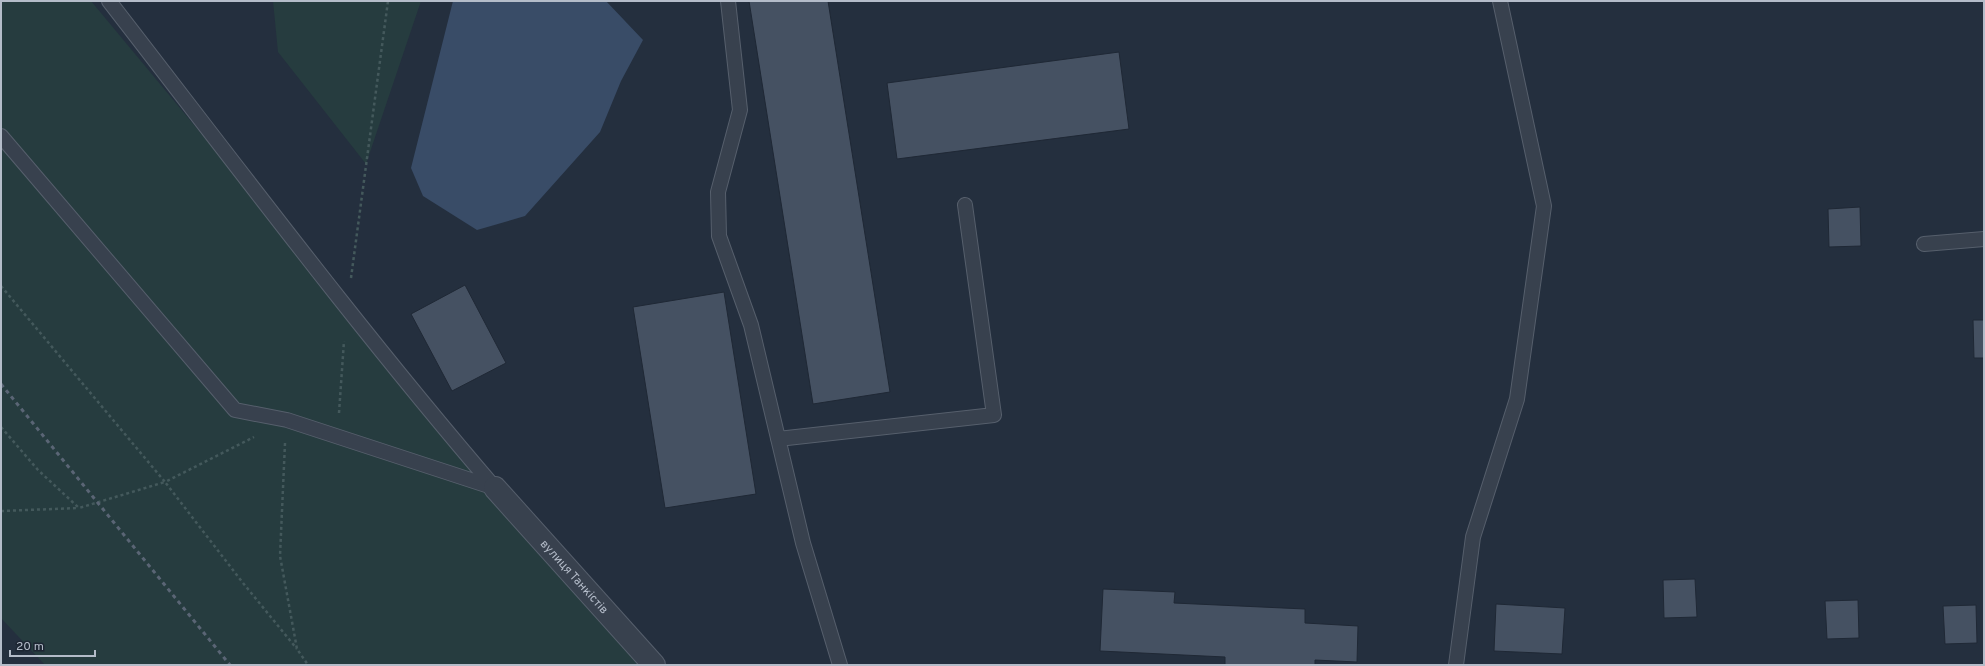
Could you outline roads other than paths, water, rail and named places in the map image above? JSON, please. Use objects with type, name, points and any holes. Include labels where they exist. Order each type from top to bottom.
[{"type":"street","name":"вулиця Танкістів","points":[[495,488],[654,665]]},
{"type":"lane","points":[[109,1],[347,309],[426,407],[495,488]]},
{"type":"lane","points":[[728,1],[740,110],[718,192],[720,236],[752,326],[803,544],[840,665]]},
{"type":"lane","points":[[1456,665],[1473,537],[1517,399],[1544,206],[1500,1]]},
{"type":"lane","points":[[1,136],[235,410],[287,420],[495,488]]},
{"type":"lane","points":[[778,439],[994,415],[965,205]]},
{"type":"lane","points":[[1924,244],[1984,239]]},
{"type":"water","points":[[453,1],[606,1],[643,40],[621,81],[600,132],[525,216],[477,230],[423,196],[411,168]]},
{"type":"railway","points":[[1,384],[230,665]]}]
